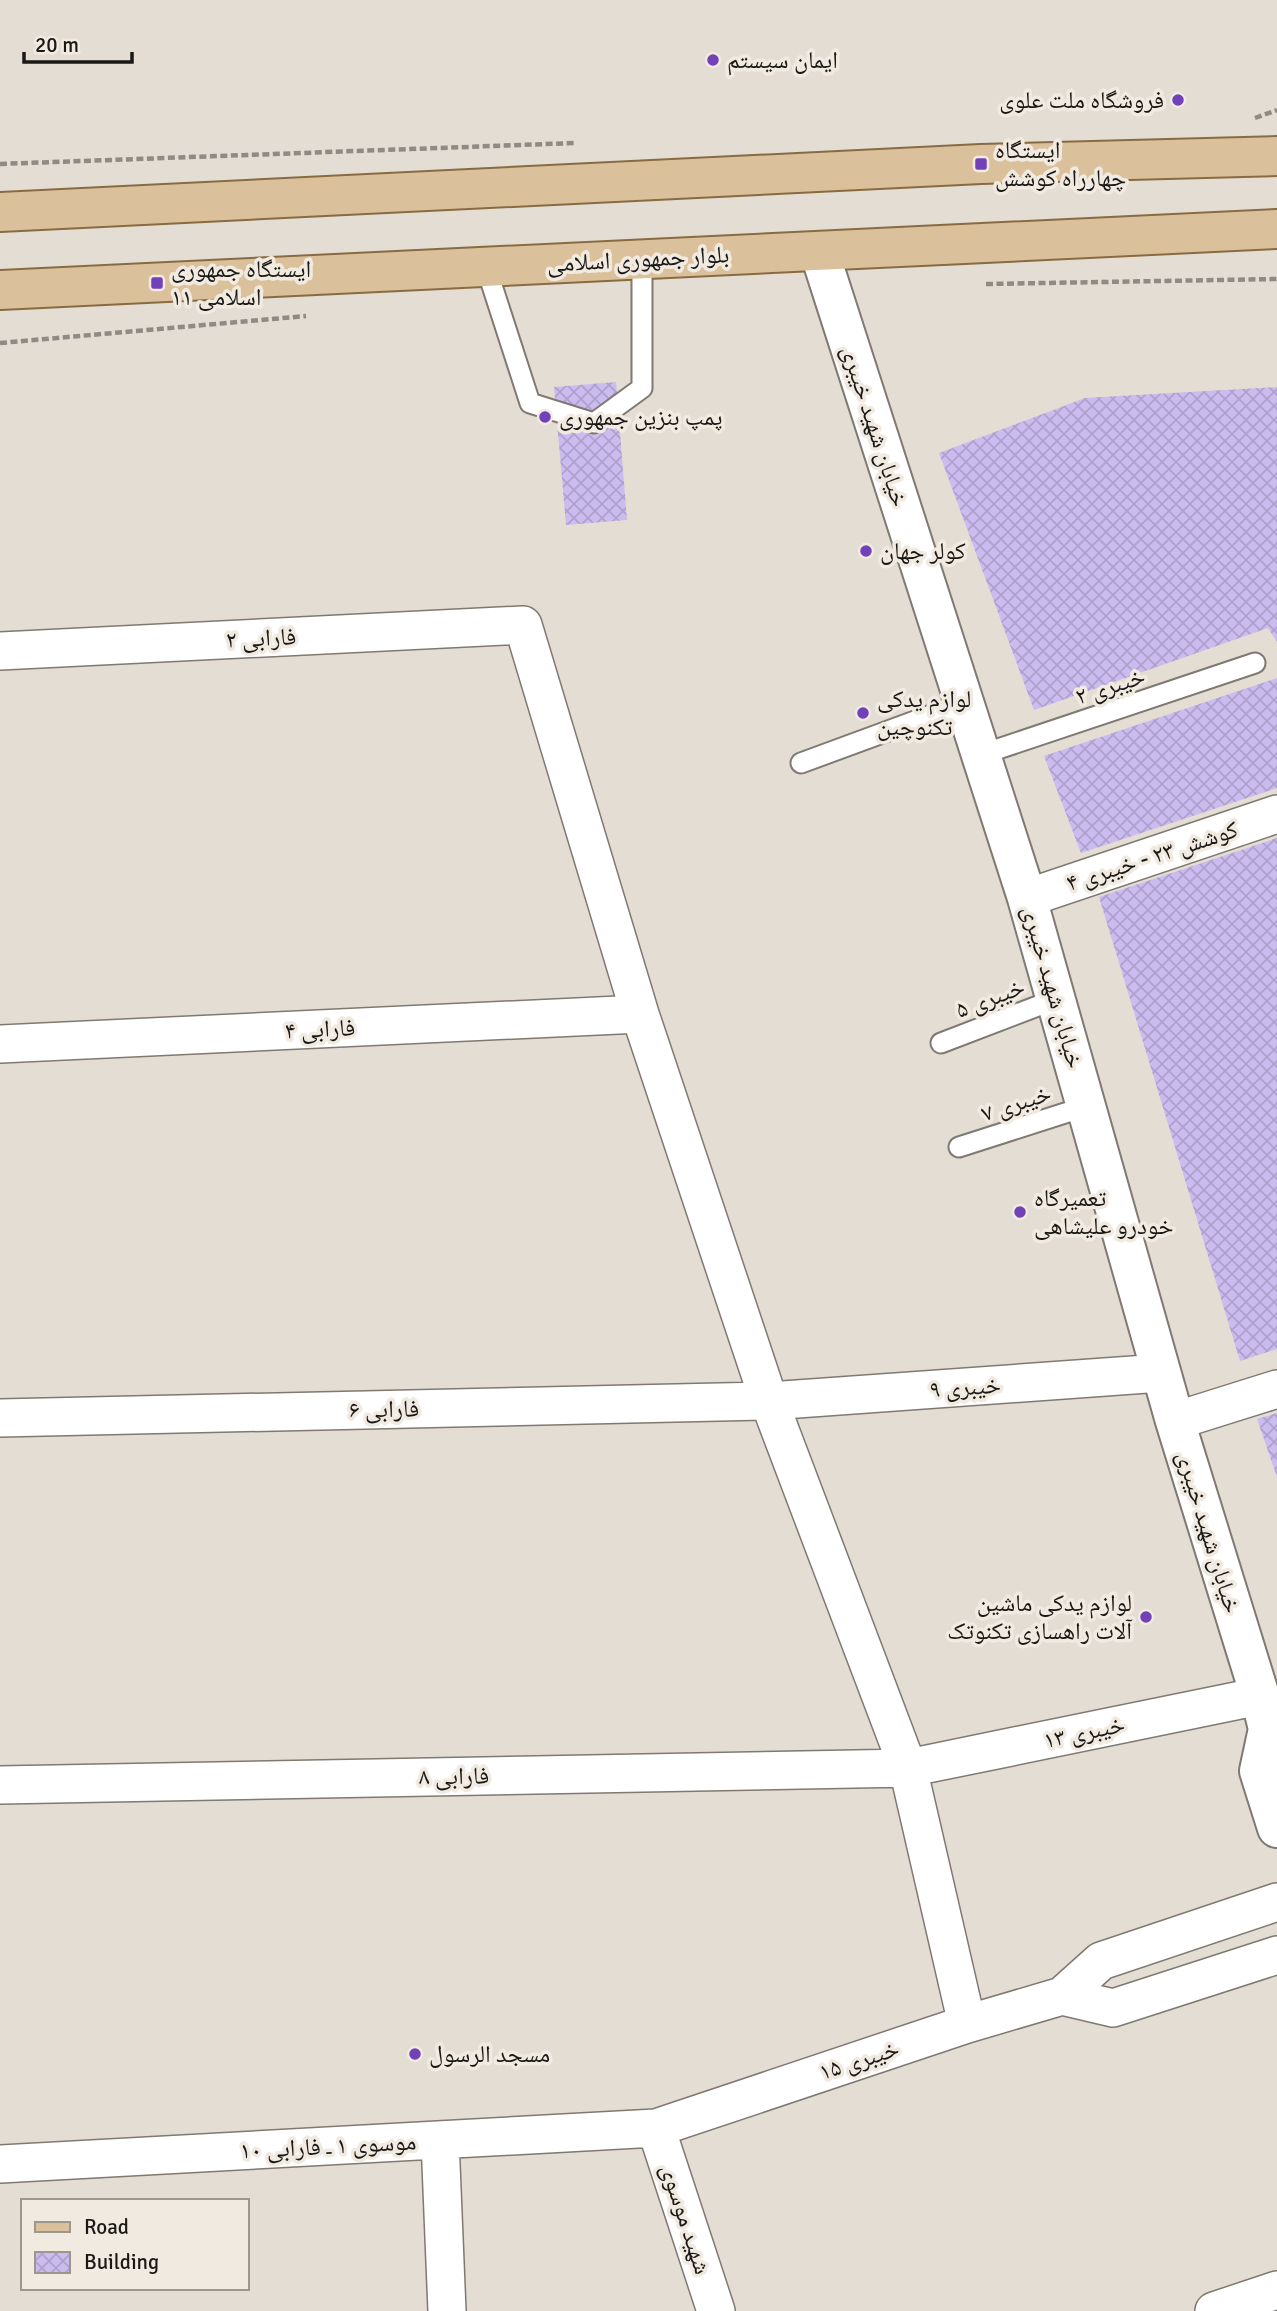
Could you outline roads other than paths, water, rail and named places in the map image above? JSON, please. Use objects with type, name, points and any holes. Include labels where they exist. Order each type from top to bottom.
[{"type":"main road","points":[[1234,157],[1277,140]]},
{"type":"main road","points":[[0,212],[981,164],[1277,156]]},
{"type":"main road","name":"بلوار جمهوری اسلامی","points":[[0,290],[819,251],[1269,233]]},
{"type":"street","name":"خیابان شهید خیبری","points":[[819,251],[1027,898],[1175,1421],[1268,1721],[1259,1771],[1277,1828]]},
{"type":"street","name":"فارابی ۲","points":[[0,651],[523,625],[640,1014]]},
{"type":"street","name":"کوشش ۲۳ - خیبری ۴","points":[[1027,898],[1277,814]]},
{"type":"street","name":"فارابی ۴","points":[[0,1044],[640,1014]]},
{"type":"street","points":[[640,1014],[769,1401],[908,1768],[967,2025]]},
{"type":"street","name":"خیبری ۹","points":[[769,1401],[1161,1373]]},
{"type":"street","points":[[1175,1421],[1277,1389]]},
{"type":"street","name":"فارابی ۶","points":[[0,1418],[769,1401]]},
{"type":"street","name":"خیبری ۱۳","points":[[908,1768],[1268,1721]]},
{"type":"street","name":"فارابی ۸","points":[[0,1785],[908,1768]]},
{"type":"street","name":"خیبری ۱۵","points":[[656,2128],[1062,1996],[1101,1961],[1277,1902]]},
{"type":"street","points":[[1062,1996],[1113,2008],[1277,1955]]},
{"type":"street","name":"موسوی ۱ ـ فارابی ۱۰","points":[[0,2164],[656,2128]]},
{"type":"street","name":"شهید موسوی","points":[[656,2128],[716,2311]]},
{"type":"street","points":[[440,2140],[447,2311]]},
{"type":"street","points":[[1214,2311],[1277,2290]]},
{"type":"lane","points":[[486,267],[530,403],[594,423],[642,388],[642,259]]},
{"type":"lane","name":"خیبری ۲","points":[[981,755],[1255,663]]},
{"type":"lane","points":[[801,763],[964,703]]},
{"type":"lane","name":"خیبری ۵","points":[[941,1043],[1056,999]]},
{"type":"lane","name":"خیبری ۷","points":[[959,1147],[1087,1106]]},
{"type":"place","name":"ایمان سیستم","points":[[713,60]]},
{"type":"place","name":"فروشگاه ملت علوی","points":[[1178,100]]},
{"type":"place","name":"ایستگاه چهارراه کوشش","points":[[981,164]]},
{"type":"place","name":"ایستگاه جمهوری اسلامی ۱۱","points":[[157,283]]},
{"type":"place","name":"پمپ بنزین جمهوری","points":[[545,417]]},
{"type":"place","name":"کولر جهان","points":[[866,551]]},
{"type":"place","name":"لوازم یدکی تکنوچین","points":[[863,713]]},
{"type":"place","name":"تعمیرگاه خودرو علیشاهی","points":[[1020,1212]]},
{"type":"place","name":"لوازم یدکی ماشین آلات راهسازی تکنوتک","points":[[1146,1617]]},
{"type":"place","name":"مسجد الرسول","points":[[415,2054]]}]
